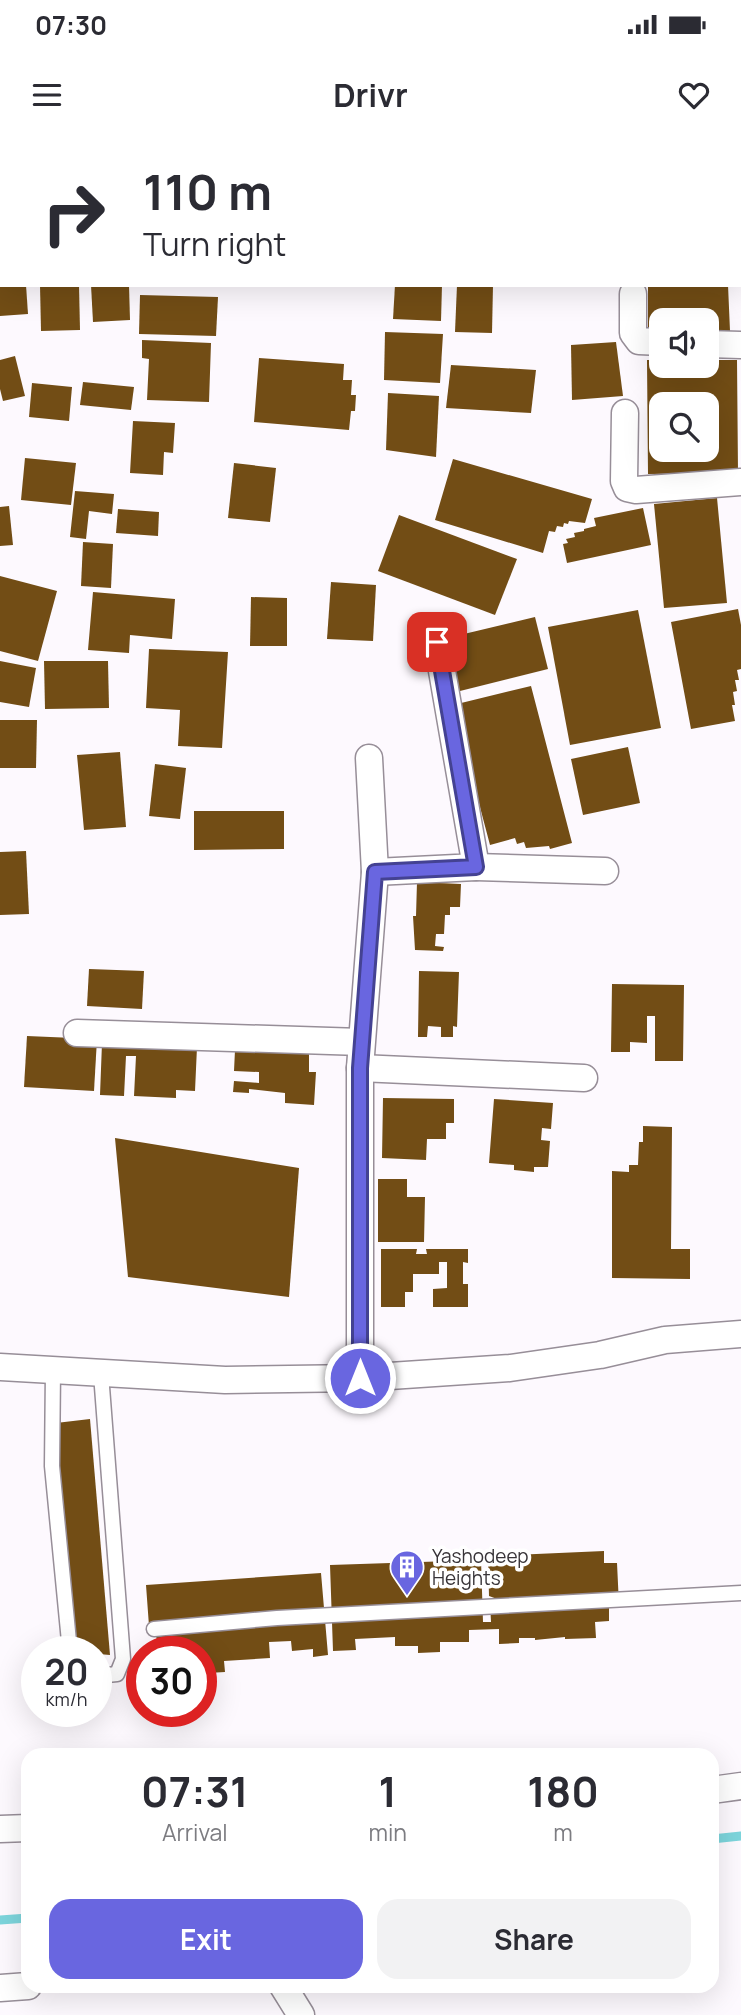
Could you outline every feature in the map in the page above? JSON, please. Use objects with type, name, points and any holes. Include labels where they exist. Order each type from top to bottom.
[{"type":"street","points":[[633,293],[633,333],[639,341],[649,341]]},
{"type":"street","points":[[719,344],[741,345]]},
{"type":"street","points":[[625,412],[626,488],[636,490],[741,482]]},
{"type":"street","points":[[437,642],[476,867]]},
{"type":"street","points":[[360,1378],[361,1055],[375,872],[369,758]]},
{"type":"street","points":[[375,872],[476,867],[605,871]]},
{"type":"street","points":[[77,1033],[361,1055],[584,1078]]},
{"type":"street","points":[[0,1367],[225,1380],[360,1378],[510,1368],[600,1354],[665,1340],[741,1334]]},
{"type":"street","points":[[719,1789],[741,1786]]},
{"type":"street","points":[[0,1829],[21,1828]]},
{"type":"street","points":[[0,1987],[21,1986]]},
{"type":"street","points":[[287,1993],[301,2015]]},
{"type":"lane","points":[[53,1370],[52,1466],[69,1636]]},
{"type":"lane","points":[[101,1374],[123,1659],[117,1674],[112,1674]]},
{"type":"lane","points":[[154,1629],[277,1618],[741,1592]]},
{"type":"building","points":[[0,287],[26,287],[28,314],[0,316]]},
{"type":"building","points":[[40,287],[79,287],[80,330],[41,331]]},
{"type":"building","points":[[91,287],[129,287],[130,320],[93,322]]},
{"type":"building","points":[[395,287],[442,287],[441,321],[393,319]]},
{"type":"building","points":[[457,287],[493,287],[492,333],[455,332]]},
{"type":"building","points":[[648,287],[728,287],[730,331],[719,331],[719,308],[649,308],[649,331]]},
{"type":"building","points":[[140,295],[218,297],[216,336],[139,334]]},
{"type":"building","points":[[385,332],[443,334],[440,383],[384,380]]},
{"type":"building","points":[[142,340],[211,343],[209,402],[147,400],[149,359],[142,358]]},
{"type":"building","points":[[616,342],[623,396],[572,400],[571,345]]},
{"type":"building","points":[[15,356],[25,396],[3,401],[0,389],[0,360]]},
{"type":"building","points":[[259,358],[344,364],[343,380],[352,380],[351,395],[356,395],[355,411],[351,411],[349,430],[254,422]]},
{"type":"building","points":[[647,360],[649,378],[719,378],[719,360],[737,360],[738,473],[648,474]]},
{"type":"building","points":[[451,365],[536,370],[531,413],[446,408]]},
{"type":"building","points":[[83,382],[134,387],[131,410],[80,405]]},
{"type":"building","points":[[32,383],[72,387],[69,421],[29,417]]},
{"type":"building","points":[[388,393],[439,396],[436,457],[386,450]]},
{"type":"building","points":[[133,421],[175,423],[173,453],[164,452],[163,475],[130,473]]},
{"type":"building","points":[[25,458],[76,463],[71,505],[21,500]]},
{"type":"building","points":[[453,459],[592,499],[585,523],[569,521],[568,524],[564,523],[563,527],[557,526],[555,532],[549,531],[543,553],[435,520]]},
{"type":"building","points":[[234,463],[276,468],[270,522],[228,518]]},
{"type":"building","points":[[75,491],[114,494],[112,514],[89,511],[86,539],[70,537]]},
{"type":"building","points":[[717,498],[727,603],[664,608],[654,504]]},
{"type":"building","points":[[9,506],[13,545],[0,546],[0,507]]},
{"type":"building","points":[[643,508],[651,545],[567,563],[563,544],[568,543],[566,539],[575,537],[574,533],[596,526],[594,518]]},
{"type":"building","points":[[118,509],[159,512],[158,536],[116,533]]},
{"type":"building","points":[[399,515],[517,559],[495,615],[378,571]]},
{"type":"building","points":[[83,542],[113,544],[111,588],[81,586]]},
{"type":"building","points":[[0,576],[57,591],[38,661],[0,651]]},
{"type":"building","points":[[331,582],[376,585],[373,641],[327,639]]},
{"type":"building","points":[[93,592],[175,599],[172,639],[130,635],[129,653],[88,650]]},
{"type":"building","points":[[251,597],[287,598],[287,646],[250,646]]},
{"type":"building","points":[[738,609],[741,625],[741,669],[737,670],[739,680],[735,680],[737,691],[733,692],[735,721],[691,729],[671,622]]},
{"type":"building","points":[[638,610],[661,728],[570,745],[548,627]]},
{"type":"building","points":[[535,617],[548,669],[456,692],[443,639]]},
{"type":"building","points":[[149,649],[228,652],[222,748],[178,746],[180,710],[146,708]]},
{"type":"building","points":[[0,661],[36,668],[29,707],[0,702]]},
{"type":"building","points":[[44,661],[108,661],[109,708],[45,709]]},
{"type":"building","points":[[531,686],[572,843],[550,849],[549,846],[526,848],[524,842],[517,844],[515,838],[490,845],[453,705]]},
{"type":"building","points":[[0,720],[37,720],[36,768],[0,768]]},
{"type":"building","points":[[628,747],[640,803],[583,815],[571,759]]},
{"type":"building","points":[[120,752],[126,827],[84,830],[77,755]]},
{"type":"building","points":[[155,764],[186,768],[180,819],[149,816]]},
{"type":"building","points":[[194,811],[284,811],[284,849],[194,850]]},
{"type":"building","points":[[26,851],[29,914],[0,915],[0,852]]},
{"type":"building","points":[[417,882],[461,884],[460,907],[450,907],[450,915],[445,915],[444,934],[436,934],[435,946],[444,947],[443,951],[415,950],[413,916],[416,916]]},
{"type":"building","points":[[89,969],[144,971],[142,1009],[87,1006]]},
{"type":"building","points":[[419,971],[459,972],[457,1027],[453,1026],[453,1037],[441,1037],[441,1027],[428,1026],[427,1037],[418,1037]]},
{"type":"building","points":[[612,984],[684,985],[683,1061],[655,1061],[655,1016],[647,1016],[647,1043],[630,1042],[630,1052],[611,1052]]},
{"type":"building","points":[[27,1036],[97,1039],[94,1091],[24,1087]]},
{"type":"building","points":[[102,1043],[197,1047],[195,1091],[176,1090],[176,1098],[134,1096],[136,1056],[126,1056],[124,1096],[100,1095]]},
{"type":"building","points":[[235,1050],[309,1053],[309,1072],[316,1072],[314,1105],[285,1103],[285,1093],[249,1089],[249,1093],[233,1092],[234,1081],[259,1083],[259,1072],[234,1071]]},
{"type":"building","points":[[383,1098],[454,1099],[454,1123],[446,1123],[446,1139],[427,1139],[426,1160],[382,1158]]},
{"type":"building","points":[[494,1099],[553,1103],[551,1129],[542,1128],[541,1140],[550,1141],[548,1167],[534,1167],[534,1172],[514,1170],[514,1165],[489,1163]]},
{"type":"building","points":[[643,1126],[672,1127],[671,1249],[690,1249],[690,1279],[612,1278],[612,1171],[629,1172],[629,1165],[638,1165]]},
{"type":"building","points":[[115,1138],[299,1168],[289,1297],[128,1277]]},
{"type":"building","points":[[378,1179],[407,1179],[407,1197],[425,1197],[424,1242],[378,1242]]},
{"type":"building","points":[[381,1249],[417,1249],[416,1254],[427,1254],[426,1249],[468,1249],[468,1263],[463,1262],[463,1284],[468,1284],[468,1307],[433,1307],[433,1289],[447,1288],[447,1262],[439,1262],[439,1274],[413,1274],[413,1292],[405,1292],[405,1307],[381,1307]]},
{"type":"building","points":[[90,1419],[108,1636],[73,1636],[56,1423]]},
{"type":"building","points":[[604,1551],[604,1563],[617,1563],[619,1605],[609,1606],[609,1621],[595,1622],[596,1638],[519,1638],[519,1643],[499,1644],[499,1629],[469,1630],[469,1642],[440,1642],[440,1652],[418,1653],[418,1646],[395,1646],[395,1637],[355,1639],[356,1650],[333,1651],[330,1565],[481,1560],[483,1622],[491,1622],[490,1603],[500,1600],[489,1596],[488,1556]]},
{"type":"building","points":[[321,1573],[328,1655],[313,1657],[313,1649],[292,1651],[291,1641],[269,1642],[270,1658],[224,1661],[225,1672],[217,1672],[217,1636],[156,1636],[149,1626],[146,1585]]},
{"type":"waterway","points":[[719,1838],[741,1836]]},
{"type":"waterway","points":[[0,1920],[21,1918]]},
{"type":"place","name":"Yashodeep Heights","points":[[407,1597]]},
{"type":"route","points":[[360,1378],[360,1068],[375,872],[476,867],[437,642]]}]
